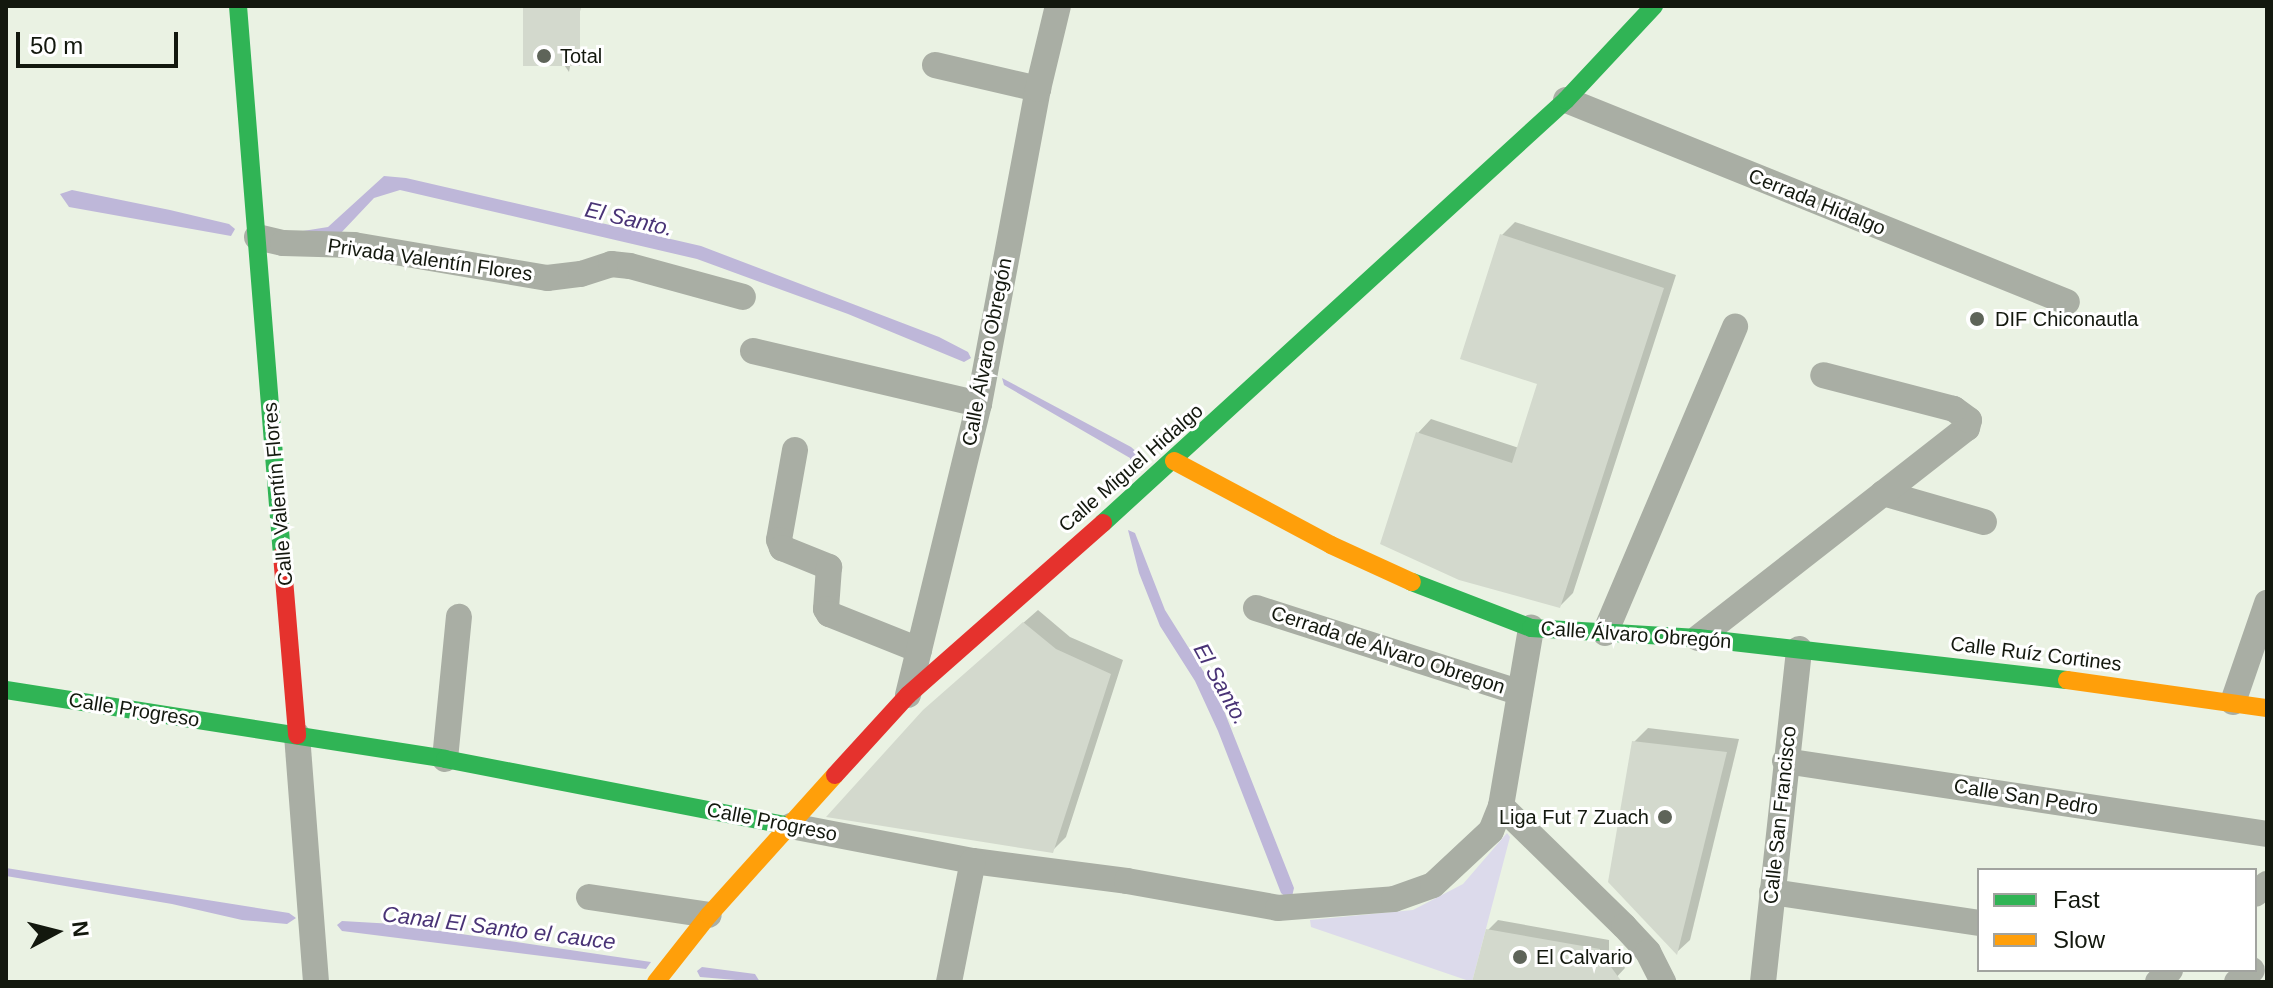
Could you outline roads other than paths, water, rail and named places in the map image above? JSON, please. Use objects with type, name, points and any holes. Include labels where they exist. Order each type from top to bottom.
[{"type":"street","name":"Calle Valentín Flores","points":[[238,6],[316,982]]},
{"type":"street","name":"Calle Álvaro Obregón","points":[[908,695],[979,404],[1038,89],[1058,6]]},
{"type":"street","name":"Calle Miguel Hidalgo","points":[[656,982],[709,915],[908,695],[1174,461],[1566,100],[1654,6]]},
{"type":"street","points":[[935,65],[1038,89]]},
{"type":"street","name":"Cerrada Hidalgo","points":[[1566,100],[2067,302]]},
{"type":"street","name":"Privada Valentín Flores","points":[[257,237],[309,246],[327,243],[354,245],[547,278],[581,274],[611,264],[630,266],[743,297]]},
{"type":"street","points":[[1605,633],[1735,326]]},
{"type":"street","points":[[753,351],[979,404]]},
{"type":"street","points":[[1698,638],[1967,428],[1969,420],[1954,409],[1823,375]]},
{"type":"street","points":[[795,450],[779,540],[782,548],[829,567],[826,609],[829,614],[919,650]]},
{"type":"street","name":"Calle Álvaro Obregón","points":[[1174,461],[1331,545],[1451,600],[1531,628],[1698,638],[1799,649]]},
{"type":"street","points":[[1883,493],[1984,522]]},
{"type":"street","points":[[2233,702],[2267,603]]},
{"type":"street","name":"Cerrada de Alvaro Obregon","points":[[1256,608],[1520,693]]},
{"type":"street","points":[[445,759],[459,617]]},
{"type":"street","name":"Calle Progreso","points":[[6,690],[445,759],[973,861],[1127,881],[1278,908],[1394,899],[1433,885],[1474,850],[1491,831],[1501,806],[1531,628]]},
{"type":"street","name":"Calle Ruíz Cortines","points":[[1799,649],[2267,708]]},
{"type":"street","name":"Calle San Francisco","points":[[1763,982],[1799,649]]},
{"type":"street","name":"Calle San Pedro","points":[[1785,761],[2267,834]]},
{"type":"street","points":[[1501,806],[1624,926],[1648,952],[1664,982]]},
{"type":"street","points":[[949,982],[973,861]]},
{"type":"street","points":[[1772,892],[1977,923]]},
{"type":"street","points":[[589,897],[709,915]]},
{"type":"place","name":"Total","points":[[544,56]]},
{"type":"place","name":"DIF Chiconautla","points":[[1977,319]]},
{"type":"place","name":"Liga Fut 7 Zuach","points":[[1665,817]]},
{"type":"place","name":"El Calvario","points":[[1520,957]]},
{"type":"water label","name":"El Santo.","points":[[629,219]]},
{"type":"water label","name":"El Santo.","points":[[1221,684]]},
{"type":"water label","name":"Canal El Santo el cauce","points":[[499,928]]}]
